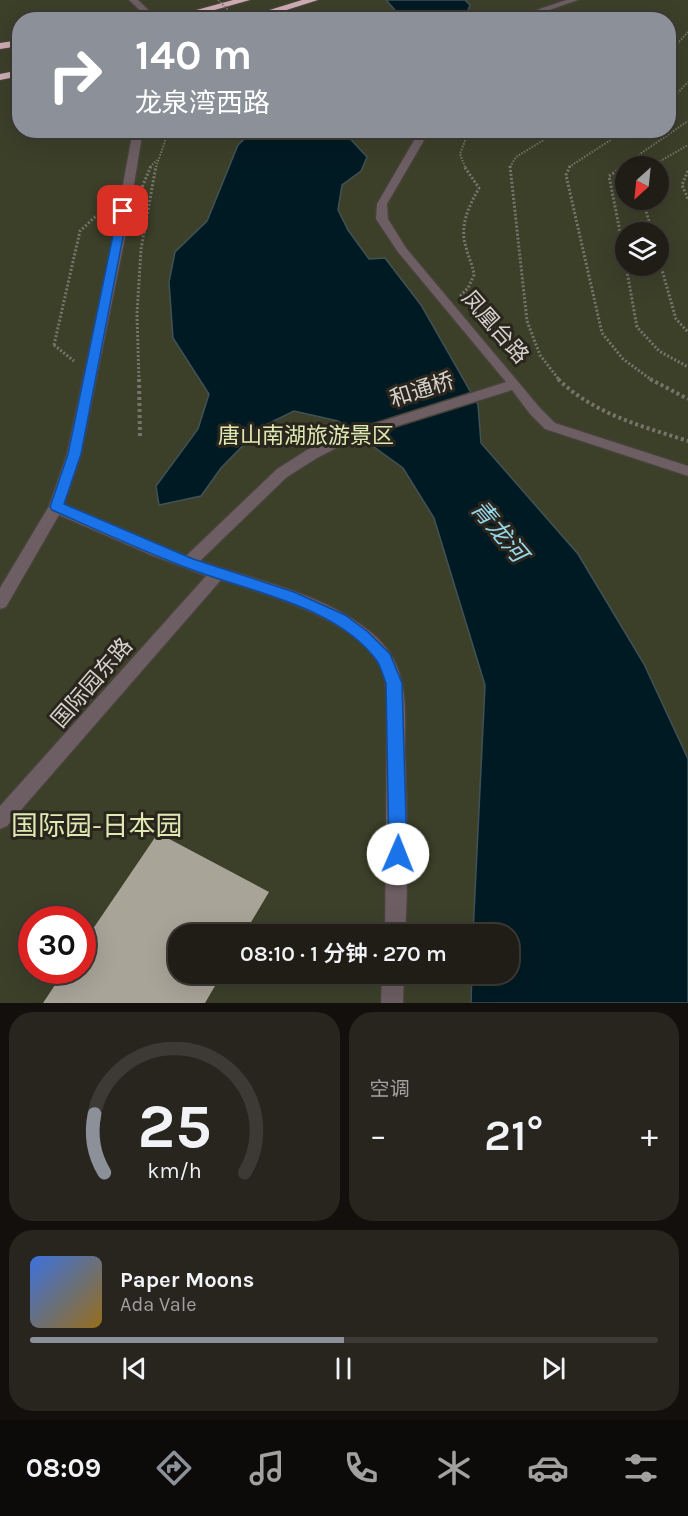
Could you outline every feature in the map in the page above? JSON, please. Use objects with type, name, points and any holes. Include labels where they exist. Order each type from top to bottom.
[{"type":"highway","points":[[197,12],[245,0]]},
{"type":"highway","points":[[269,12],[313,0]]},
{"type":"street","points":[[133,0],[146,12]]},
{"type":"street","points":[[536,12],[574,0]]},
{"type":"street","points":[[0,602],[56,507],[74,454],[120,233],[137,138]]},
{"type":"street","name":"凤凰台路","points":[[420,138],[382,204],[382,219],[402,250],[515,384],[534,411],[549,426],[688,471]]},
{"type":"street","name":"和通桥","points":[[188,563],[282,473],[312,454],[347,437],[477,394],[515,384]]},
{"type":"street","points":[[56,507],[188,563],[288,597],[339,619],[363,637],[384,659],[394,683],[399,834],[394,924]]},
{"type":"street","name":"国际园东路","points":[[0,820],[217,574]]},
{"type":"street","points":[[392,1003],[393,984]]},
{"type":"path","points":[[218,0],[231,12]]},
{"type":"path","points":[[676,45],[688,32]]},
{"type":"path","points":[[676,95],[688,82]]},
{"type":"path","points":[[140,438],[137,314],[141,249],[158,160],[166,138]]},
{"type":"path","points":[[449,306],[470,286],[475,268],[464,241],[466,210],[479,188],[474,176],[461,164],[460,152],[466,138]]},
{"type":"path","points":[[546,138],[516,157],[510,165],[528,326],[542,361],[553,376],[577,398],[606,415],[688,441]]},
{"type":"path","points":[[614,138],[570,166],[566,175],[602,333],[623,359],[648,378],[688,399]]},
{"type":"path","points":[[618,222],[609,176],[664,138]]},
{"type":"path","points":[[669,157],[688,146]]},
{"type":"path","points":[[77,363],[54,345],[81,231],[88,221],[97,215],[127,205],[137,198],[148,168],[158,160]]},
{"type":"path","points":[[688,171],[681,180],[688,199]]},
{"type":"path","points":[[628,276],[637,327],[659,351],[688,367]]},
{"type":"path","points":[[664,276],[676,319],[688,332]]},
{"type":"green space","name":"唐山南湖旅游景区","points":[[0,0],[688,0],[688,759],[645,667],[688,1003],[0,1003]]},
{"type":"water","points":[[386,0],[465,0],[470,5],[467,12],[397,12]]},
{"type":"water","name":"青龙河","points":[[246,138],[349,138],[367,157],[361,171],[342,185],[338,210],[348,230],[369,259],[385,258],[421,305],[478,405],[481,443],[578,554],[644,664],[688,759],[688,1003],[471,1003],[472,984],[519,984],[519,924],[473,924],[485,685],[434,518],[403,468],[338,421],[294,411],[261,427],[221,468],[201,496],[159,505],[156,486],[198,429],[209,394],[173,338],[169,282],[175,252],[207,221],[238,145]]},
{"type":"building","points":[[158,833],[269,892],[250,924],[168,924],[168,984],[216,984],[205,1003],[43,1003],[56,984],[96,984],[96,924]]},
{"type":"route","points":[[123,211],[74,454],[56,507],[188,563],[288,597],[339,619],[363,637],[384,659],[394,683],[398,854]]},
{"type":"park label","name":"国际园-日本园","points":[[97,826]]}]
